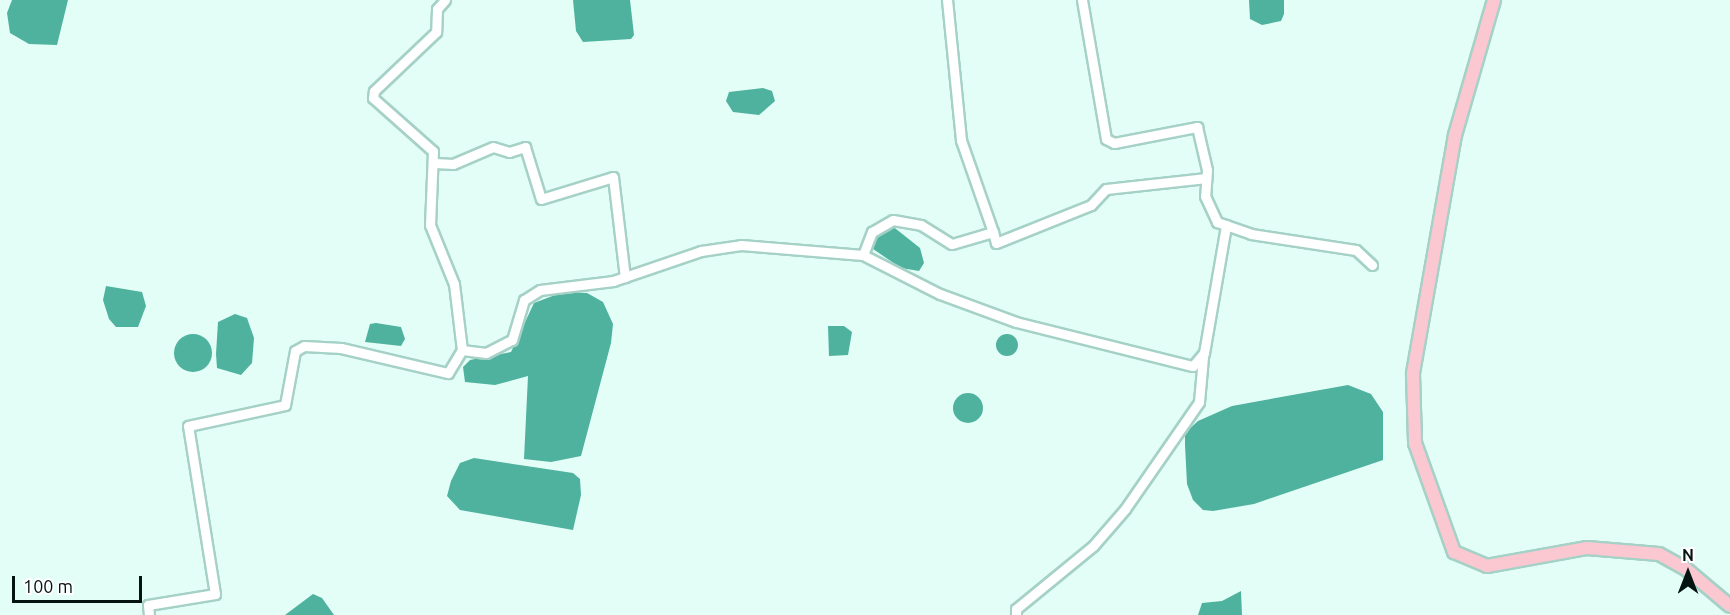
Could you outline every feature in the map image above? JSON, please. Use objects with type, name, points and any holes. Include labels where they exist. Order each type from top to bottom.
[{"type":"main road","points":[[1494,0],[1455,135],[1413,374],[1415,443],[1454,552],[1487,566],[1587,548],[1659,554],[1686,569],[1730,606]]},
{"type":"street","points":[[149,615],[148,605],[215,594],[188,426],[285,405],[295,351],[304,346],[340,348],[448,373],[462,351],[454,284],[430,225],[435,164],[429,143],[373,98],[374,91],[436,32],[437,9],[445,0]]},
{"type":"street","points":[[947,0],[961,140],[996,243],[1091,206],[1106,189],[1206,178]]},
{"type":"street","points":[[1082,0],[1106,139],[1114,143],[1197,127],[1206,178],[1205,196],[1217,222],[1251,234],[1356,250],[1372,265]]},
{"type":"street","points":[[435,164],[453,164],[493,147],[509,152],[525,147],[541,199],[614,177],[626,277]]},
{"type":"street","points":[[862,255],[872,232],[893,220],[921,225],[952,244],[993,232]]},
{"type":"street","points":[[1016,615],[1016,609],[1093,546],[1125,509],[1200,402],[1204,353],[1226,225]]},
{"type":"street","points":[[462,351],[486,353],[512,340],[524,300],[540,290],[626,277],[701,251],[741,245],[862,255],[940,294],[1016,322],[1193,366],[1204,353]]},
{"type":"shaded area","points":[[12,0],[68,0],[57,45],[29,44],[10,33],[7,13]]},
{"type":"shaded area","points":[[573,0],[630,0],[634,35],[631,39],[583,42],[576,31]]},
{"type":"shaded area","points":[[1249,0],[1284,0],[1284,14],[1281,21],[1262,25],[1250,19]]},
{"type":"shaded area","points":[[763,88],[772,91],[775,101],[759,115],[733,112],[726,101],[729,92]]},
{"type":"shaded area","points":[[891,225],[920,248],[924,263],[919,271],[901,268],[873,249],[877,232]]},
{"type":"shaded area","points":[[106,286],[142,292],[146,306],[138,327],[116,327],[109,319],[103,300]]},
{"type":"shaded area","points":[[563,292],[587,293],[603,302],[613,324],[611,343],[581,456],[551,462],[524,459],[528,376],[495,385],[465,382],[463,367],[470,360],[511,352],[534,303]]},
{"type":"shaded area","points":[[235,314],[247,318],[254,338],[252,363],[241,375],[217,368],[218,322]]},
{"type":"shaded area","points":[[370,324],[401,327],[405,339],[401,346],[365,342]]},
{"type":"shaded area","points":[[828,326],[844,326],[852,332],[848,355],[829,356]]},
{"type":"shaded area","points":[[193,334],[207,339],[212,353],[207,367],[193,372],[179,367],[174,353],[179,339]]},
{"type":"shaded area","points":[[1007,334],[1015,337],[1018,345],[1015,353],[1007,356],[999,353],[996,345],[999,337]]},
{"type":"shaded area","points":[[1348,385],[1371,394],[1383,412],[1383,460],[1254,504],[1213,511],[1203,510],[1193,500],[1187,484],[1185,433],[1198,421],[1232,406]]},
{"type":"shaded area","points":[[968,393],[974,394],[982,402],[982,414],[974,422],[968,423],[962,422],[954,414],[953,408],[954,402],[962,394]]},
{"type":"shaded area","points":[[474,458],[573,473],[580,479],[581,495],[573,530],[460,510],[447,496],[451,481],[460,463]]},
{"type":"shaded area","points":[[1241,591],[1242,615],[1198,615],[1202,603],[1222,601]]},
{"type":"shaded area","points":[[313,594],[322,598],[334,615],[285,615]]}]
